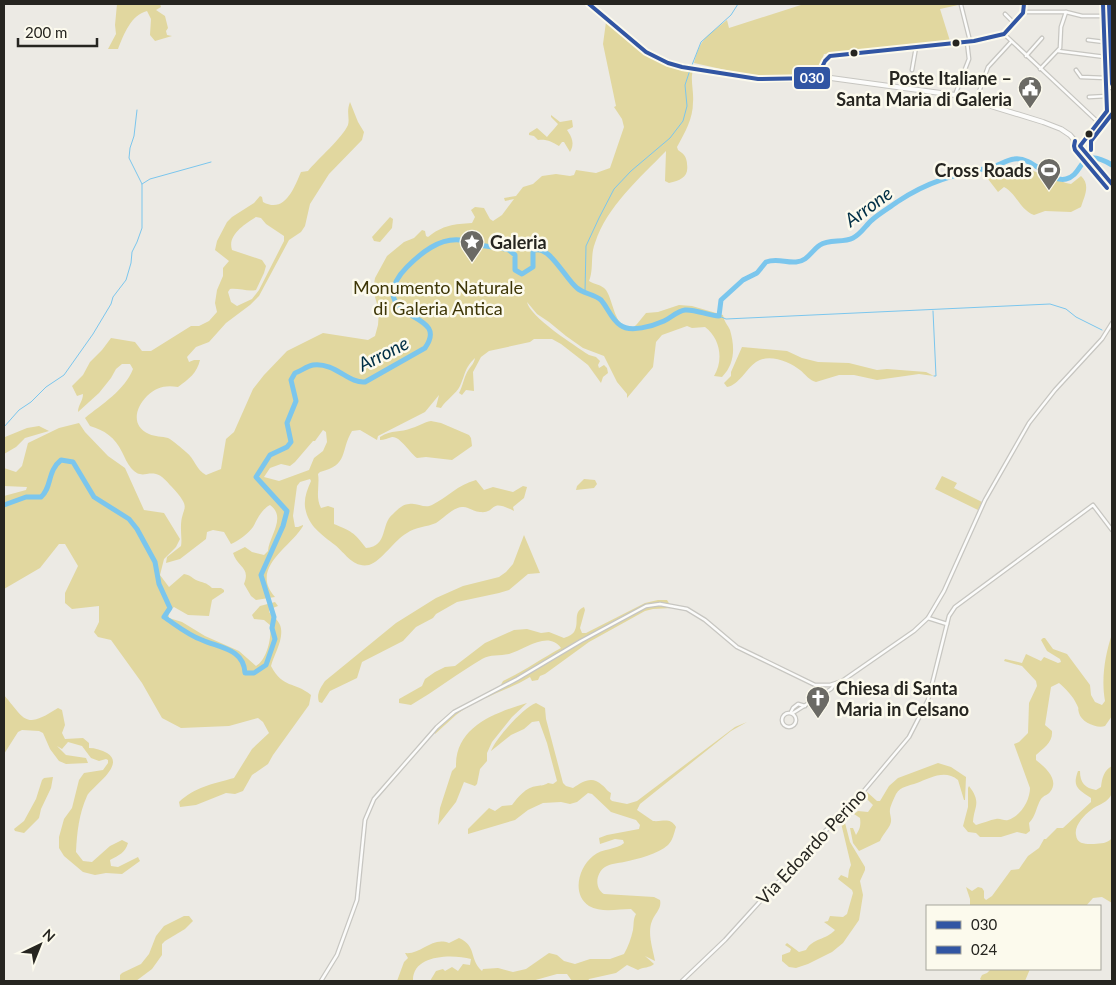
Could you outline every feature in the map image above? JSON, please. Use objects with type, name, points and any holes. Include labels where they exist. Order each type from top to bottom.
[{"type":"main road","points":[[589,4],[645,51],[668,63],[748,78],[770,80],[826,77],[954,94],[1056,127],[1074,140],[1083,142]]},
{"type":"main road","points":[[1083,142],[1107,111],[1103,4]]},
{"type":"main road","points":[[1083,142],[1086,153],[1112,184]]},
{"type":"street","points":[[826,77],[824,66],[826,59],[831,56],[968,42],[1004,34],[1024,12],[1024,4]]},
{"type":"street","points":[[954,94],[969,57],[961,5]]},
{"type":"street","points":[[1024,12],[1066,12],[1082,16],[1112,14]]},
{"type":"street","points":[[1040,69],[1058,51],[1061,26],[1066,12]]},
{"type":"street","points":[[1005,14],[1014,23]]},
{"type":"street","points":[[1004,34],[1099,123]]},
{"type":"street","points":[[1026,56],[1042,38]]},
{"type":"street","points":[[1088,40],[1104,42]]},
{"type":"street","points":[[976,100],[988,67],[1011,42]]},
{"type":"street","points":[[912,70],[916,47]]},
{"type":"street","points":[[1058,51],[1105,57]]},
{"type":"street","points":[[1105,52],[1112,52]]},
{"type":"street","points":[[808,78],[824,66]]},
{"type":"street","points":[[817,78],[818,72],[824,66]]},
{"type":"street","points":[[1076,70],[1081,77],[1106,78]]},
{"type":"street","points":[[1107,87],[1112,88]]},
{"type":"street","points":[[1089,97],[1107,96]]},
{"type":"street","points":[[1107,111],[1112,111]]},
{"type":"street","points":[[321,981],[337,955],[357,900],[365,820],[374,799],[445,718],[634,612],[653,605],[671,605],[687,610],[705,620],[737,647],[815,684],[834,684],[842,681],[914,631],[928,618],[944,591],[989,492],[1029,423],[1048,398],[1102,339],[1112,323]]},
{"type":"street","name":"Via Edoardo Perino","points":[[682,981],[725,940],[774,886],[800,862],[825,831],[852,809],[862,793],[909,737],[928,700],[950,612],[1093,505],[1112,530]]},
{"type":"street","points":[[928,618],[947,624]]},
{"type":"street","points":[[792,713],[797,720],[789,727],[786,727],[782,720],[792,713],[831,689],[834,684]]},
{"type":"green space","points":[[117,4],[160,4],[161,7],[156,10],[165,16],[168,28],[166,31],[167,35],[172,36],[155,41],[150,35],[151,19],[147,11],[141,13],[132,21],[118,49],[108,49],[116,34]]},
{"type":"green space","points":[[804,4],[963,4],[940,9],[950,41],[824,54],[819,68],[811,74],[764,76],[744,74],[694,63],[699,47],[706,37],[727,20],[729,28]]},
{"type":"green space","name":"Monumento Naturale di Galeria Antica","points":[[606,22],[656,60],[693,70],[693,108],[688,125],[677,147],[684,154],[687,172],[683,177],[673,182],[665,181],[666,151],[625,193],[600,230],[592,257],[589,281],[606,290],[615,314],[626,328],[632,329],[646,313],[658,312],[679,305],[692,306],[723,315],[730,330],[733,355],[729,367],[722,377],[714,376],[720,356],[714,337],[705,327],[692,328],[687,326],[662,335],[656,342],[653,367],[627,398],[627,394],[617,382],[604,356],[583,348],[537,314],[527,302],[544,323],[589,355],[596,357],[600,361],[599,368],[604,365],[607,368],[608,373],[603,377],[601,383],[588,365],[552,339],[534,339],[530,342],[489,351],[481,357],[473,372],[474,391],[466,390],[462,395],[459,393],[475,358],[467,368],[458,389],[441,408],[436,407],[439,395],[425,412],[378,436],[377,440],[360,430],[352,431],[340,461],[318,474],[318,499],[321,508],[328,506],[334,508],[334,524],[352,533],[366,548],[378,543],[389,518],[402,506],[407,504],[432,505],[463,485],[476,480],[484,490],[493,487],[513,492],[523,486],[527,487],[524,498],[513,507],[514,511],[500,506],[485,512],[477,512],[464,507],[458,508],[436,523],[410,531],[397,540],[374,563],[363,565],[350,560],[312,524],[305,507],[310,479],[300,482],[297,486],[293,516],[295,527],[303,526],[269,567],[268,586],[275,597],[256,600],[251,596],[244,584],[246,578],[245,570],[233,553],[245,547],[252,552],[264,555],[268,551],[277,521],[275,510],[270,505],[258,517],[249,532],[234,543],[231,544],[224,532],[213,530],[207,532],[206,539],[180,559],[166,563],[167,557],[181,546],[181,522],[185,508],[183,500],[160,476],[156,474],[140,474],[134,471],[112,438],[90,426],[85,418],[125,384],[133,369],[130,364],[122,364],[116,369],[99,393],[78,412],[83,394],[77,396],[72,386],[83,375],[90,362],[111,338],[135,342],[142,351],[151,351],[191,326],[199,326],[209,321],[217,312],[215,303],[217,290],[223,276],[223,268],[229,261],[215,250],[217,241],[227,222],[254,203],[260,196],[263,202],[271,205],[277,205],[288,198],[301,172],[308,171],[345,130],[348,125],[350,102],[364,132],[362,140],[329,174],[310,204],[305,226],[301,232],[289,240],[259,296],[226,323],[209,342],[196,347],[187,357],[189,362],[200,360],[197,369],[189,378],[178,387],[169,386],[154,391],[143,401],[138,411],[137,422],[143,431],[173,441],[189,455],[203,473],[206,475],[221,469],[226,439],[234,432],[253,389],[287,351],[323,333],[368,340],[375,336],[379,311],[373,290],[375,278],[387,256],[404,242],[414,238],[422,230],[425,231],[428,237],[449,226],[472,223],[475,217],[471,210],[475,207],[484,208],[493,221],[502,215],[514,199],[505,201],[504,198],[516,196],[523,187],[533,184],[542,176],[556,174],[570,176],[574,175],[576,170],[596,173],[610,168],[624,127],[622,119],[614,107],[616,106],[603,44]],"holes":[[[256,217],[261,218],[266,224],[284,236],[284,241],[259,290],[252,299],[237,306],[231,302],[228,292],[230,289],[256,290],[266,266],[262,260],[232,250],[231,245],[234,235]],[[323,430],[326,432],[327,442],[323,451],[314,458],[309,470],[279,481],[264,477],[270,468],[281,464],[290,466],[315,441]]]},
{"type":"green space","points":[[551,115],[560,122],[572,120],[573,127],[567,130],[572,141],[570,152],[564,142],[559,146],[547,140],[538,140],[534,136],[529,135],[529,133],[537,128],[547,137],[558,124]]},
{"type":"green space","name":"Cross Roads","points":[[1013,167],[1028,169],[1071,184],[1081,176],[1086,183],[1086,187],[1081,207],[1071,212],[1045,211],[1034,215],[1029,213],[1008,190],[1004,187],[998,192],[988,179]]},
{"type":"green space","points":[[390,217],[393,219],[392,228],[380,242],[374,241],[372,237]]},
{"type":"green space","points":[[742,347],[787,351],[802,358],[818,362],[849,363],[877,370],[926,372],[934,376],[919,374],[877,380],[854,375],[839,375],[816,382],[791,364],[767,358],[756,362],[739,380],[727,387],[724,383],[731,376]]},
{"type":"green space","points":[[431,421],[441,423],[469,435],[472,446],[452,460],[426,457],[417,458],[395,437],[380,440],[380,437],[388,433],[408,429]]},
{"type":"green space","points":[[79,423],[108,456],[125,468],[144,510],[164,513],[180,539],[176,547],[164,559],[160,575],[169,587],[184,574],[212,588],[224,590],[224,592],[212,600],[209,616],[188,615],[174,607],[168,612],[169,618],[182,622],[205,636],[239,651],[256,666],[266,654],[270,625],[264,620],[254,619],[252,615],[260,606],[275,602],[278,606],[270,609],[269,612],[278,621],[281,630],[280,641],[271,666],[284,682],[311,695],[309,705],[268,764],[252,775],[243,791],[235,794],[226,793],[196,805],[180,807],[179,802],[191,793],[234,778],[252,749],[269,733],[263,722],[258,718],[229,726],[181,728],[162,718],[142,683],[111,640],[98,637],[94,632],[99,622],[99,606],[72,609],[65,603],[65,593],[78,566],[65,544],[59,544],[40,568],[4,589],[4,496],[26,490],[27,487],[4,486],[4,468],[16,472],[22,466],[28,443],[59,428]]},
{"type":"green space","points":[[39,426],[49,431],[25,438],[16,447],[4,454],[5,437],[27,428]]},
{"type":"green space","points":[[942,476],[957,483],[954,488],[982,502],[978,510],[935,489]]},
{"type":"green space","points":[[584,479],[595,480],[597,484],[594,488],[576,490],[577,486]]},
{"type":"green space","points":[[524,535],[540,573],[528,574],[509,590],[457,602],[436,614],[433,618],[416,627],[403,641],[362,662],[357,678],[330,691],[322,703],[319,702],[319,693],[325,681],[396,623],[436,598],[463,586],[499,577],[506,572],[513,564]]},
{"type":"green space","points":[[667,600],[672,608],[645,611],[589,642],[540,676],[538,680],[532,681],[530,677],[465,709],[435,734],[434,732],[458,711],[498,690],[503,681],[561,648],[556,643],[543,641],[509,654],[485,657],[411,705],[399,703],[399,699],[422,686],[425,679],[435,672],[445,667],[455,666],[485,643],[514,630],[527,629],[541,633],[549,632],[564,638],[571,635],[576,629],[578,612],[584,607],[585,610],[580,628],[582,633],[586,633],[645,603]]},
{"type":"green space","points":[[1112,634],[1112,716],[1105,726],[1094,726],[1086,722],[1080,716],[1078,708],[1067,690],[1059,683],[1051,687],[1045,725],[1052,731],[1052,735],[1047,745],[1036,755],[1036,760],[1050,774],[1053,787],[1039,802],[1029,823],[1030,831],[1026,834],[1017,832],[1001,837],[980,837],[976,833],[968,832],[963,826],[968,807],[969,786],[976,801],[973,822],[976,825],[996,819],[1006,820],[1013,818],[1024,807],[1030,793],[1030,788],[1014,744],[1019,742],[1028,733],[1029,703],[1037,686],[1036,681],[1022,666],[1004,661],[1005,659],[1022,663],[1026,654],[1041,661],[1044,657],[1058,663],[1061,662],[1060,659],[1047,651],[1041,640],[1045,638],[1053,649],[1067,654],[1090,685],[1091,695],[1095,702],[1102,705],[1105,701],[1104,667]]},
{"type":"green space","points":[[4,695],[17,711],[27,719],[39,718],[58,708],[62,710],[65,725],[62,733],[65,739],[83,738],[89,743],[89,748],[103,751],[112,758],[111,770],[87,796],[80,816],[76,852],[83,861],[92,862],[110,846],[122,840],[128,843],[127,846],[121,853],[110,860],[111,866],[118,867],[138,857],[140,861],[122,874],[106,873],[95,875],[83,872],[64,856],[59,848],[59,837],[64,819],[72,808],[79,780],[84,773],[103,770],[108,760],[99,761],[91,758],[82,746],[68,742],[62,749],[57,746],[66,755],[86,758],[88,763],[66,764],[59,761],[50,749],[43,733],[22,730],[18,732],[4,754]]},
{"type":"green space","points":[[527,703],[512,717],[492,742],[487,753],[487,761],[480,769],[477,784],[475,786],[464,782],[456,802],[438,825],[440,808],[452,771],[456,767],[457,753],[469,732],[490,717]]},
{"type":"green space","points":[[536,703],[545,708],[546,719],[563,783],[573,788],[583,782],[595,780],[611,793],[610,799],[612,801],[627,804],[637,801],[735,727],[747,722],[731,731],[640,804],[637,810],[653,821],[669,821],[674,824],[676,827],[668,845],[648,856],[607,866],[598,877],[599,888],[604,894],[654,897],[660,900],[660,906],[652,921],[650,931],[655,961],[645,956],[654,964],[638,970],[627,965],[616,973],[589,979],[588,981],[572,981],[567,974],[557,974],[532,981],[430,981],[436,971],[443,969],[445,971],[452,967],[458,971],[463,964],[470,965],[471,959],[444,957],[435,958],[419,965],[414,972],[413,981],[397,981],[404,962],[408,958],[405,953],[411,953],[437,942],[449,943],[459,938],[465,941],[471,949],[475,962],[482,971],[483,969],[498,968],[513,972],[526,969],[549,953],[557,955],[564,961],[575,964],[590,959],[610,959],[624,954],[631,937],[636,914],[631,909],[604,910],[589,906],[580,895],[579,881],[584,867],[593,856],[624,843],[623,840],[615,839],[600,844],[599,838],[639,829],[640,825],[636,820],[611,812],[592,794],[588,793],[577,802],[570,804],[561,802],[543,803],[528,810],[515,820],[468,834],[468,829],[489,808],[495,811],[502,806],[512,805],[529,788],[548,783],[553,784],[557,781],[539,721],[532,722],[524,729],[511,735],[491,751],[510,724]]},
{"type":"green space","points":[[938,763],[951,767],[966,777],[965,800],[958,780],[948,775],[932,777],[903,788],[898,791],[893,799],[890,809],[891,823],[880,841],[859,851],[853,843],[850,828],[853,828],[856,835],[860,827],[860,818],[854,814],[858,811],[868,812],[873,805],[864,796],[867,792],[877,801],[880,801],[889,786],[898,778]]},
{"type":"green space","points":[[1112,766],[1112,794],[1106,801],[1085,815],[1078,824],[1076,832],[1078,841],[1085,844],[1104,843],[1112,838],[1112,903],[1102,897],[1093,898],[1087,905],[970,905],[966,887],[972,891],[978,887],[982,888],[986,900],[992,896],[1011,870],[1019,869],[1028,856],[1039,848],[1044,839],[1057,828],[1063,828],[1091,802],[1091,798],[1077,787],[1076,776],[1078,771],[1080,771],[1084,784],[1096,790],[1101,787],[1107,770]]},
{"type":"green space","points":[[53,777],[51,788],[39,818],[24,833],[15,831],[14,829],[24,821],[36,799],[42,780]]},
{"type":"green space","points":[[844,819],[850,842],[865,867],[860,881],[863,895],[859,920],[843,943],[832,952],[808,964],[796,968],[789,967],[782,961],[782,955],[790,952],[791,949],[785,945],[787,943],[799,952],[806,950],[812,943],[828,936],[835,930],[824,922],[828,921],[830,916],[843,917],[847,914],[853,893],[852,890],[838,879],[841,875],[848,878],[851,865],[841,823]]},
{"type":"green space","points":[[184,916],[189,916],[193,921],[185,929],[162,944],[162,955],[152,969],[136,981],[120,981],[122,973],[141,964],[149,954],[156,936],[164,926]]},
{"type":"green space","points":[[990,970],[1030,970],[1025,981],[982,981],[980,979],[982,975]]},
{"type":"waterway","points":[[692,65],[701,42],[731,15],[738,4]]},
{"type":"waterway","points":[[585,292],[586,246],[599,218],[614,189],[631,171],[670,138],[683,121],[687,106],[685,85],[690,70]]},
{"type":"waterway","points":[[4,427],[19,410],[31,402],[46,387],[64,375],[93,334],[111,304],[113,297],[126,280],[132,252],[142,228],[142,184],[129,158],[137,110]]},
{"type":"waterway","name":"Arrone","points":[[4,505],[26,497],[41,497],[47,489],[51,474],[57,464],[61,460],[73,462],[94,497],[129,519],[137,529],[155,562],[159,584],[170,608],[164,617],[182,630],[209,643],[230,650],[236,654],[244,665],[245,673],[254,673],[266,665],[275,639],[272,628],[274,617],[261,575],[283,526],[287,511],[256,477],[270,455],[287,447],[291,442],[287,423],[296,401],[291,380],[295,373],[313,365],[321,365],[353,380],[365,382],[425,348],[430,338],[430,330],[425,324],[396,303],[393,290],[407,267],[431,248],[445,241],[452,240],[502,248],[509,250],[515,255],[515,270],[522,274],[533,267],[533,251],[545,252],[577,288],[601,300],[614,320],[624,327],[635,329],[648,327],[667,320],[685,310],[719,316],[721,300],[743,280],[757,273],[766,262],[774,260],[800,261],[824,243],[853,238],[875,217],[897,202],[921,188],[943,179],[992,167],[1014,159],[1028,161],[1053,177],[1060,179],[1072,176],[1087,159],[1101,159],[1112,165]]},
{"type":"waterway","points":[[142,184],[150,179],[211,162]]},
{"type":"waterway","points":[[719,316],[726,319],[1050,304],[1066,309],[1076,317],[1102,330]]},
{"type":"waterway","points":[[933,311],[936,376],[934,376]]},
{"type":"transit line","name":"030","points":[[589,4],[646,52],[668,63],[758,79],[817,78],[825,61],[830,56],[974,41],[1004,34],[1023,13],[1024,4]]},
{"type":"transit line","name":"030","points":[[1103,4],[1107,111],[1080,146],[1112,184]]},
{"type":"transit line","name":"024","points":[[1109,4],[1112,84]]},
{"type":"transit line","name":"024","points":[[1091,150],[1091,141],[1112,114]]},
{"type":"transit line","name":"024","points":[[1075,141],[1075,150],[1107,188]]},
{"type":"place","name":"Poste Italiane – Santa Maria di Galeria","points":[[1030,109]]},
{"type":"place","name":"Cross Roads","points":[[1049,191]]},
{"type":"place","name":"Galeria","points":[[472,263]]},
{"type":"place","name":"Chiesa di Santa Maria in Celsano","points":[[818,719]]}]
